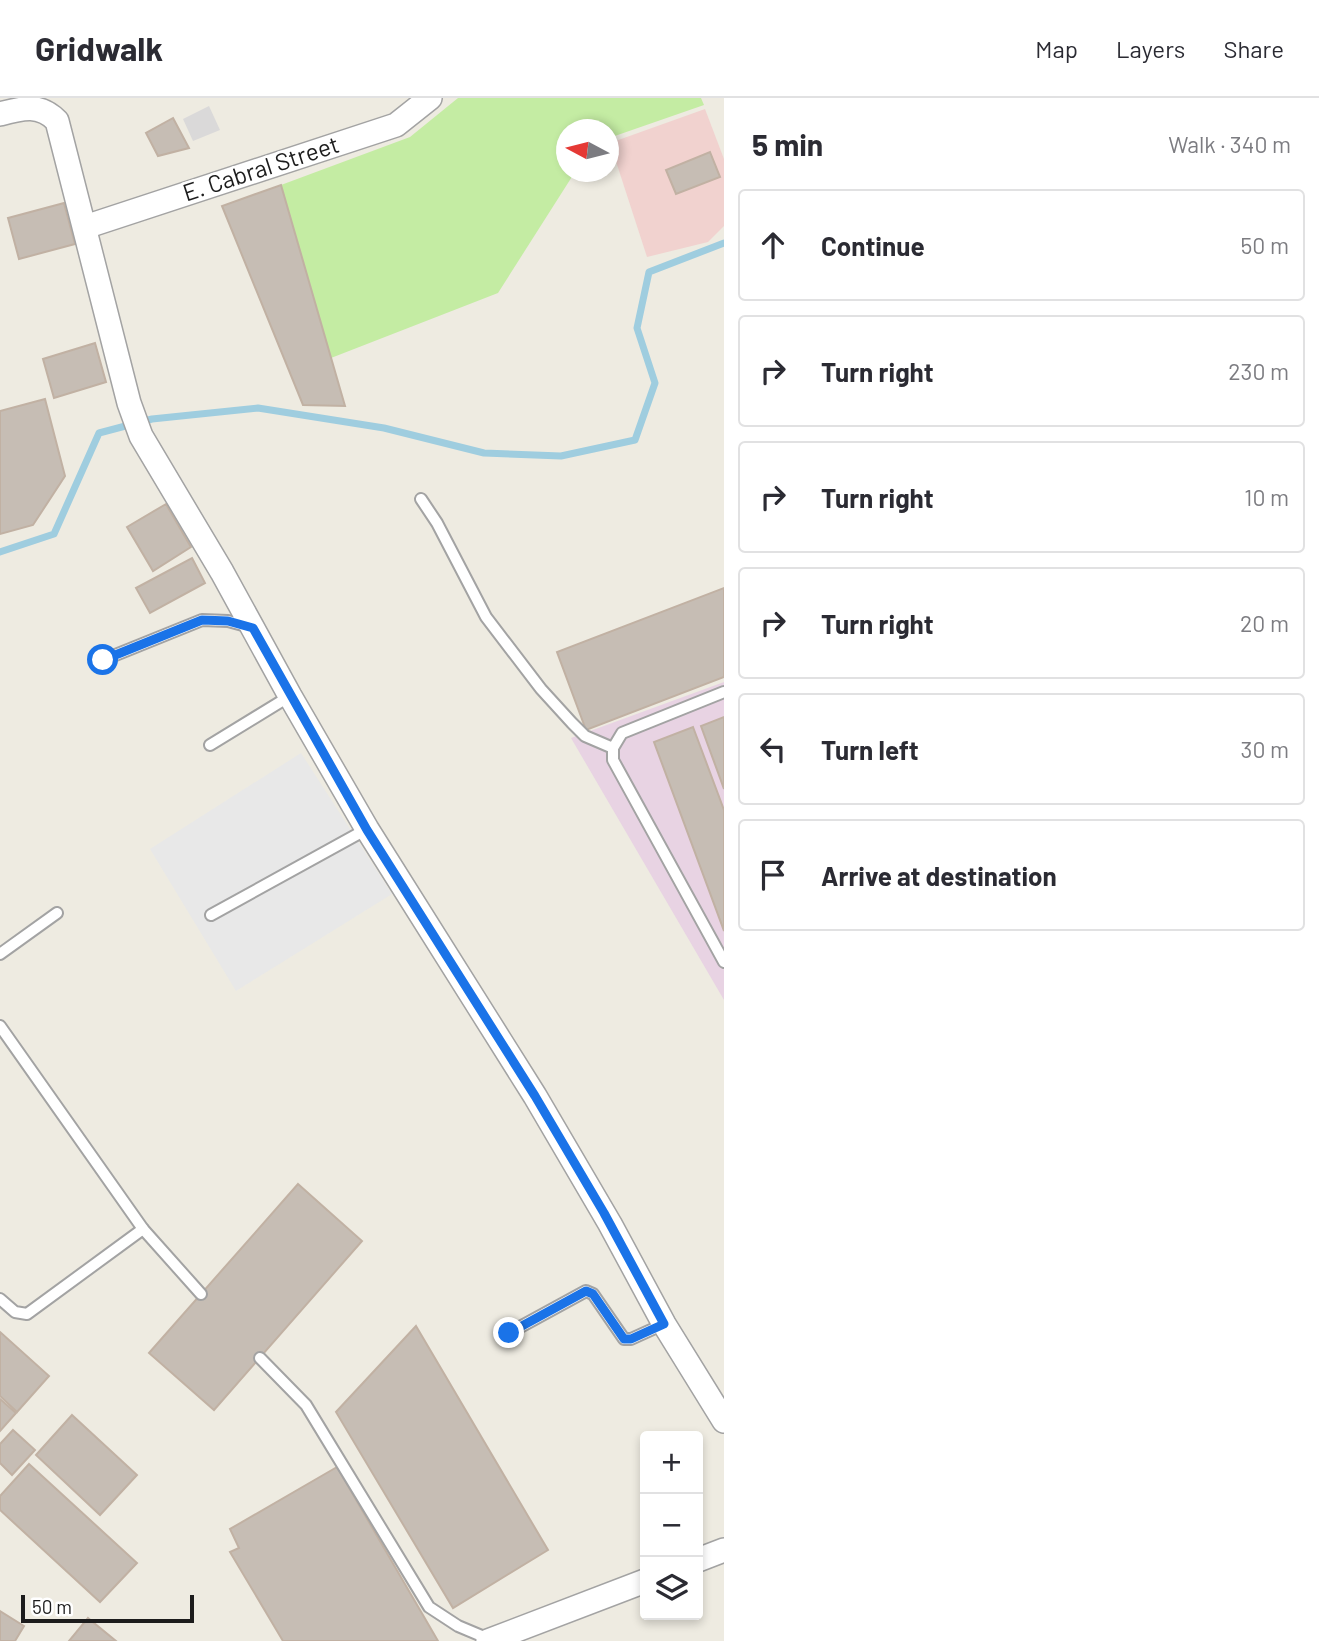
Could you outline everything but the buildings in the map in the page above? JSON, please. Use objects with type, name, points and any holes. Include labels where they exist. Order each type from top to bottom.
[{"type":"street","name":"E. Cabral Street","points":[[85,227],[396,125],[430,98]]},
{"type":"street","points":[[7,108],[37,108],[49,112],[57,121],[129,403],[141,436],[367,830],[535,1096],[604,1213],[664,1324],[724,1421]]},
{"type":"street","points":[[703,1558],[724,1550]]},
{"type":"street","points":[[489,1640],[640,1583]]},
{"type":"lane","points":[[421,499],[437,523],[486,617],[500,637],[585,736],[613,748]]},
{"type":"lane","points":[[103,660],[202,620],[228,621],[253,628]]},
{"type":"lane","points":[[724,692],[622,733],[613,748],[613,760],[724,962]]},
{"type":"lane","points":[[210,744],[290,696]]},
{"type":"lane","points":[[211,915],[367,830]]},
{"type":"lane","points":[[0,954],[58,913]]},
{"type":"lane","points":[[0,1027],[143,1229],[201,1294]]},
{"type":"lane","points":[[0,1298],[15,1312],[27,1314],[143,1229]]},
{"type":"lane","points":[[509,1333],[586,1291],[593,1294],[624,1339],[631,1339],[664,1324]]},
{"type":"lane","points":[[260,1357],[306,1405],[429,1607],[458,1626],[489,1640]]},
{"type":"shaded area","points":[[209,106],[220,130],[193,141],[183,119]]},
{"type":"shaded area","points":[[705,109],[724,159],[724,226],[708,242],[647,257],[619,171],[619,140]]},
{"type":"shaded area","points":[[724,682],[724,1000],[571,738]]},
{"type":"shaded area","points":[[301,753],[392,894],[236,991],[150,849]]},
{"type":"green space","points":[[458,98],[701,98],[704,105],[619,135],[619,119],[556,119],[556,182],[569,182],[498,293],[331,358],[281,185],[410,137]]},
{"type":"waterway","points":[[0,552],[54,534],[99,433],[152,419],[258,408],[384,428],[484,453],[561,456],[635,440],[655,383],[637,328],[649,272],[724,243]]},
{"type":"route","points":[[103,660],[202,620],[228,621],[253,628],[367,830],[535,1096],[604,1213],[664,1324],[631,1339],[624,1339],[593,1294],[586,1291],[509,1333]]}]
